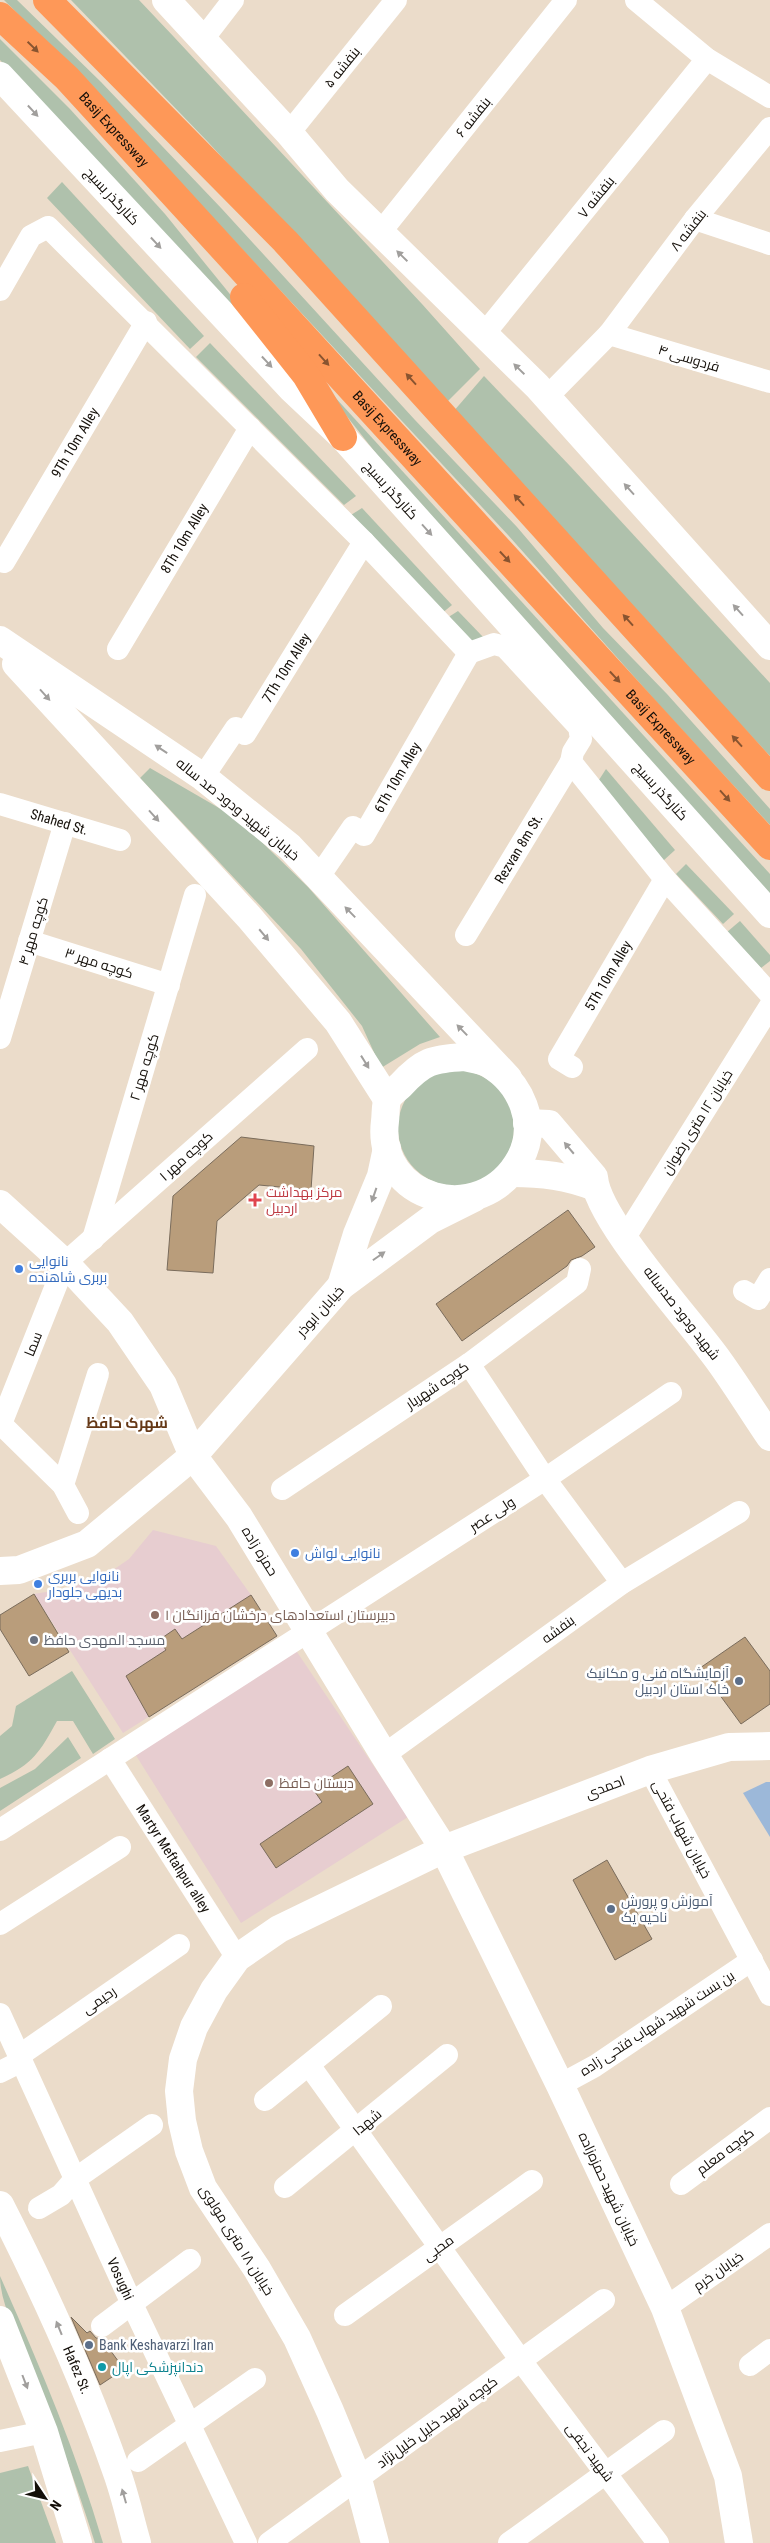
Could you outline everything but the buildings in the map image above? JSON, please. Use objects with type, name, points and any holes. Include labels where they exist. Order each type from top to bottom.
[{"type":"highway","points":[[47,0],[285,241],[770,777]]},
{"type":"highway","name":"Basij Expressway","points":[[0,16],[67,78],[770,846]]},
{"type":"highway","points":[[67,78],[306,375],[343,437]]},
{"type":"street","points":[[166,0],[379,234],[484,334],[547,398],[770,646]]},
{"type":"street","points":[[203,39],[233,0]]},
{"type":"street","name":"بنفشه ۵","points":[[289,134],[396,0]]},
{"type":"street","name":"بنفشه ۶","points":[[379,234],[566,0]]},
{"type":"street","points":[[636,0],[707,58],[770,97]]},
{"type":"street","name":"بنفشه ۷","points":[[484,334],[707,58]]},
{"type":"street","name":"کنارگذر بسیج","points":[[0,76],[291,388],[343,437],[770,914]]},
{"type":"street","name":"بنفشه ۸","points":[[547,398],[609,334],[695,219],[770,128]]},
{"type":"street","points":[[695,219],[770,244]]},
{"type":"street","points":[[0,290],[31,236],[48,227],[146,322],[364,542],[469,654]]},
{"type":"street","name":"9Th 10m Alley","points":[[4,562],[146,322]]},
{"type":"street","name":"فردوسی ۴","points":[[609,334],[770,382]]},
{"type":"street","name":"8Th 10m Alley","points":[[118,649],[250,428]]},
{"type":"street","name":"7Th 10m Alley","points":[[203,777],[236,728],[245,734],[364,542]]},
{"type":"street","name":"خیابان شهید ودود صد ساله","points":[[0,640],[203,777],[290,848],[508,1078]]},
{"type":"street","name":"Rezvan 8m St.","points":[[466,935],[571,762],[573,752],[581,739],[579,727],[505,647],[494,644],[469,654]]},
{"type":"street","points":[[0,646],[167,830],[249,917],[338,1022],[387,1099]]},
{"type":"street","name":"6Th 10m Alley","points":[[318,878],[353,828],[364,835],[469,654]]},
{"type":"street","points":[[571,762],[665,879],[770,994]]},
{"type":"street","name":"Shahed St.","points":[[0,804],[120,840]]},
{"type":"street","name":"کوچه مهر ۴","points":[[0,1038],[65,823]]},
{"type":"street","name":"5Th 10m Alley","points":[[572,1067],[559,1059],[665,879]]},
{"type":"street","name":"کوچه مهر ۲","points":[[93,1239],[195,895]]},
{"type":"street","name":"کوچه مهر ۳","points":[[29,941],[169,985]]},
{"type":"street","name":"خیابان ۱۲ متری رضوان","points":[[624,1239],[770,1006]]},
{"type":"street","name":"کوچه مهر ۱","points":[[65,1263],[307,1049]]},
{"type":"street","points":[[464,1057],[480,1061],[488,1064],[508,1078],[523,1103],[527,1123],[527,1136],[523,1153],[512,1173],[495,1188],[474,1198],[452,1200],[429,1195],[410,1184],[396,1168],[387,1148],[384,1126],[387,1099],[417,1068],[439,1058],[464,1057]]},
{"type":"street","name":"شهید ودود صدساله","points":[[527,1123],[549,1124],[594,1177],[595,1188],[624,1239],[719,1361],[770,1437]]},
{"type":"street","points":[[341,1286],[357,1234],[381,1176],[387,1148]]},
{"type":"street","points":[[512,1173],[554,1174],[572,1178],[595,1188]]},
{"type":"street","name":"خیابان ابوذر","points":[[0,1571],[20,1570],[87,1544],[193,1456],[341,1286],[430,1220],[474,1198]]},
{"type":"street","name":"حمزه زاده","points":[[0,1204],[65,1263],[120,1322],[163,1385],[193,1456],[239,1516],[384,1755],[444,1849]]},
{"type":"street","name":"سما","points":[[1,1424],[65,1263]]},
{"type":"street","name":"کوچه شهریار","points":[[282,1489],[469,1364],[577,1283],[580,1269]]},
{"type":"street","points":[[744,1291],[758,1299],[770,1278]]},
{"type":"street","points":[[469,1364],[545,1479],[622,1583]]},
{"type":"street","points":[[64,1485],[98,1374]]},
{"type":"street","name":"ولی عصر","points":[[0,1830],[545,1479],[671,1393]]},
{"type":"street","points":[[1,1424],[64,1485],[78,1513]]},
{"type":"street","name":"بنفشه","points":[[384,1755],[622,1583],[739,1512]]},
{"type":"street","name":"احمدی","points":[[444,1849],[650,1770],[729,1747],[770,1746]]},
{"type":"street","name":"Martyr Meftahpur alley","points":[[110,1759],[236,1958]]},
{"type":"street","name":"خیابان شهاب فتحی","points":[[650,1770],[770,1995]]},
{"type":"street","points":[[0,1924],[120,1847]]},
{"type":"street","name":"خیابان ۱۸ متری مولوی","points":[[375,2543],[358,2479],[297,2338],[257,2269],[203,2188],[189,2151],[182,2121],[179,2091],[183,2058],[194,2027],[214,1990],[236,1958],[279,1929],[444,1849]]},
{"type":"street","name":"خیابان شهید حمزه‌زاده","points":[[444,1849],[560,2084],[665,2308],[728,2476],[739,2543]]},
{"type":"street","name":"رحیمی","points":[[0,2072],[179,1945]]},
{"type":"street","name":"بن بست شهید شهاب فتحی زاده","points":[[560,2084],[595,2066],[752,1960]]},
{"type":"street","points":[[265,2100],[381,2006]]},
{"type":"street","name":"Vosughi","points":[[0,2014],[132,2304],[246,2543]]},
{"type":"street","name":"شهدا","points":[[285,2187],[447,2055]]},
{"type":"street","name":"شهید نجفی","points":[[309,2065],[522,2362],[658,2543]]},
{"type":"street","name":"کوچه معلم","points":[[681,2184],[770,2118]]},
{"type":"street","points":[[39,2208],[61,2195],[75,2179],[152,2125]]},
{"type":"street","name":"محبی","points":[[345,2315],[532,2181]]},
{"type":"street","name":"Hafez St.","points":[[0,2205],[40,2284],[92,2409],[117,2471],[137,2543]]},
{"type":"street","name":"خیابان خرم","points":[[665,2308],[770,2234]]},
{"type":"street","points":[[102,2326],[190,2260]]},
{"type":"street","name":"کوچه شهید خلیل خلیل‌نژاد","points":[[269,2543],[522,2362],[604,2300]]},
{"type":"street","points":[[0,2320],[44,2432],[78,2543]]},
{"type":"street","points":[[750,2365],[770,2350]]},
{"type":"street","points":[[138,2462],[255,2378]]},
{"type":"street","points":[[509,2543],[664,2430]]},
{"type":"street","points":[[0,2441],[44,2432]]},
{"type":"shaded area","name":"دبیرستان استعدادهای درخشان فرزانگان ۱","points":[[153,1530],[216,1546],[277,1636],[123,1733],[34,1594],[70,1588],[93,1580],[113,1570],[129,1559]]},
{"type":"shaded area","name":"دبستان حافظ","points":[[295,1649],[408,1817],[241,1923],[132,1749]]},
{"type":"green space","points":[[4,0],[17,0],[101,82],[222,209],[415,420],[517,527],[603,628],[667,694],[770,809],[770,825],[662,708],[508,535],[94,90]]},
{"type":"green space","points":[[71,0],[139,0],[422,304],[480,369],[447,402],[208,142]]},
{"type":"green space","points":[[0,39],[70,109],[165,214],[310,393],[0,60]]},
{"type":"green space","points":[[62,182],[204,336],[190,349],[47,198]]},
{"type":"green space","points":[[210,343],[356,496],[344,505],[196,357]]},
{"type":"green space","points":[[312,372],[770,874],[770,898],[419,508]]},
{"type":"green space","points":[[484,376],[571,467],[770,683],[770,756],[585,558],[453,412]]},
{"type":"green space","points":[[362,508],[452,605],[441,614],[351,515]]},
{"type":"green space","points":[[458,611],[484,638],[470,643],[447,618]]},
{"type":"green space","points":[[150,768],[238,819],[308,887],[440,1037],[420,1044],[381,1068],[362,1026],[301,949],[140,778]]},
{"type":"green space","points":[[606,769],[675,850],[663,861],[597,783]]},
{"type":"green space","points":[[686,864],[734,914],[723,924],[676,874]]},
{"type":"green space","points":[[740,921],[770,955],[770,961],[761,968],[727,932]]},
{"type":"green space","points":[[456,1070],[478,1074],[488,1079],[497,1087],[505,1096],[510,1106],[514,1128],[510,1150],[505,1160],[497,1169],[488,1177],[478,1182],[456,1186],[434,1182],[424,1177],[415,1169],[407,1160],[402,1150],[398,1128],[402,1106],[407,1096],[415,1087],[424,1079],[434,1074]]},
{"type":"green space","points":[[72,1671],[115,1739],[93,1754],[73,1721],[57,1721],[46,1741],[34,1756],[20,1768],[0,1779],[0,1736],[12,1726],[16,1706]]},
{"type":"green space","points":[[68,1737],[81,1758],[0,1811],[0,1788],[35,1769]]},
{"type":"green space","points":[[0,2276],[56,2408],[81,2475],[103,2543],[95,2543],[47,2407],[3,2298]]},
{"type":"green space","points":[[28,2466],[56,2543],[0,2543],[0,2473]]},
{"type":"water","points":[[766,1782],[770,1782],[770,1837],[743,1793]]},
{"type":"place","name":"مرکز بهداشت اردبیل","points":[[255,1200]]},
{"type":"place","name":"نانوایی بربری شاهنده","points":[[19,1269]]},
{"type":"place","name":"نانوایی لواش","points":[[295,1553]]},
{"type":"place","name":"نانوایی بربری بدیهی جلودار","points":[[38,1584]]},
{"type":"place","name":"دبیرستان استعدادهای درخشان فرزانگان ۱","points":[[155,1615]]},
{"type":"place","name":"مسجد المهدی حافظ","points":[[34,1640]]},
{"type":"place","name":"آزمایشگاه فنی و مکانیک خاک استان اردبیل","points":[[739,1681]]},
{"type":"place","name":"دبستان حافظ","points":[[269,1783]]},
{"type":"place","name":"آموزش و پرورش ناحیه یک","points":[[611,1909]]},
{"type":"place","name":"Bank Keshavarzi Iran","points":[[89,2345]]},
{"type":"place","name":"دندانپزشکی اپال","points":[[102,2367]]},
{"type":"district","name":"شهرک حافظ","points":[[127,1423]]}]
